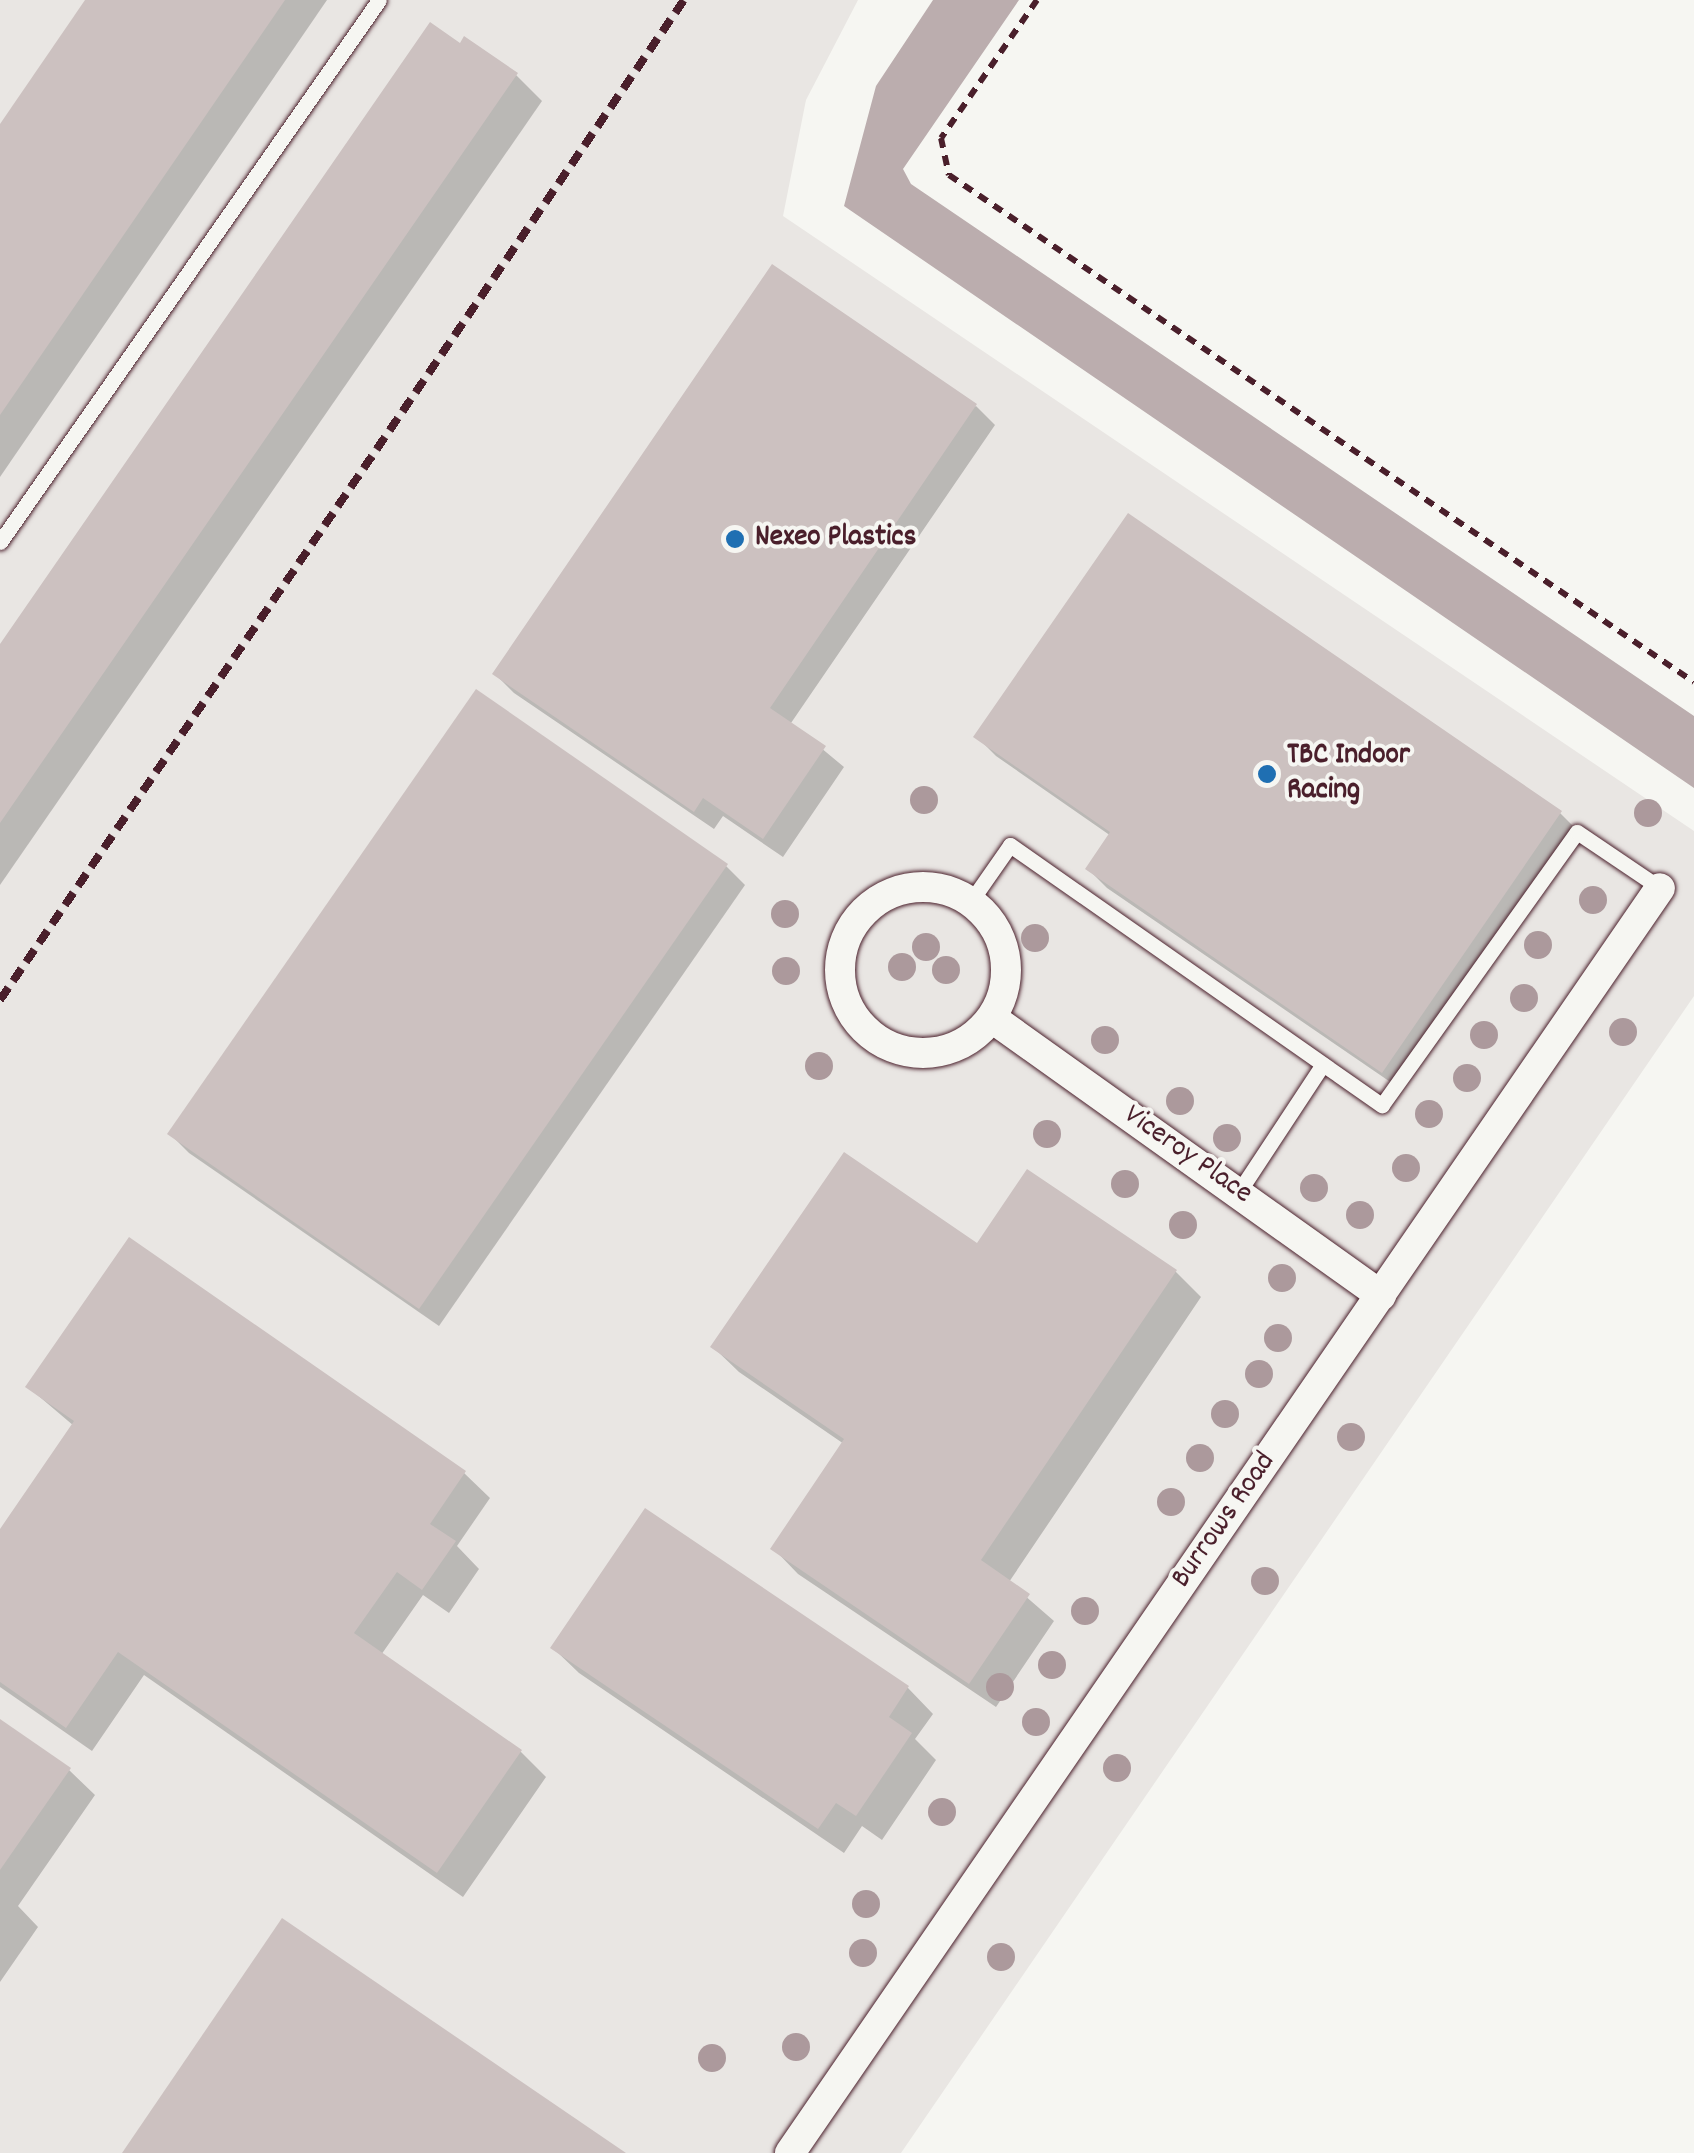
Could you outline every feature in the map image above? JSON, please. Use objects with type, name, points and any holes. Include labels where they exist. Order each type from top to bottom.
[{"type":"street","points":[[921,887],[948,890],[971,901],[996,931],[1007,968],[1003,994],[992,1018],[972,1038],[946,1050],[903,1050],[865,1030],[848,1006],[840,978],[843,950],[855,922],[873,904],[896,891],[921,887]]},
{"type":"street","name":"Burrows Road","points":[[790,2153],[1660,888]]},
{"type":"street","name":"Viceroy Place","points":[[992,1018],[1381,1295]]},
{"type":"lane","points":[[0,542],[379,0]]},
{"type":"lane","points":[[971,901],[1010,845],[1382,1105],[1577,832],[1660,888]]},
{"type":"lane","points":[[1238,1193],[1324,1064]]},
{"type":"path","points":[[1037,0],[942,138],[949,175],[1694,682]]},
{"type":"shaded area","points":[[0,0],[858,0],[806,100],[783,216],[1694,831],[1694,996],[901,2153],[0,2153]]},
{"type":"shaded area","points":[[933,0],[1019,0],[903,169],[911,184],[1694,716],[1694,788],[844,206],[876,86]]},
{"type":"building","points":[[85,0],[285,0],[0,415],[0,124]]},
{"type":"building","points":[[430,22],[460,43],[464,36],[518,73],[0,823],[0,644]]},
{"type":"building","name":"Nexeo Plastics","points":[[772,264],[977,404],[770,708],[826,746],[763,839],[703,798],[694,812],[492,674]]},
{"type":"building","name":"TBC Indoor Racing","points":[[1128,513],[1562,811],[1382,1073],[1085,869],[1110,832],[973,737]]},
{"type":"building","points":[[476,689],[728,864],[419,1309],[167,1134]]},
{"type":"building","points":[[844,1152],[977,1243],[1027,1169],[1177,1270],[981,1560],[1030,1594],[969,1684],[770,1549],[844,1439],[710,1347]]},
{"type":"building","points":[[129,1237],[466,1471],[430,1524],[456,1541],[422,1590],[397,1572],[354,1633],[522,1750],[437,1873],[118,1652],[66,1728],[0,1682],[0,1529],[74,1421],[25,1387]]},
{"type":"building","points":[[645,1508],[909,1686],[889,1717],[912,1733],[856,1816],[836,1803],[818,1829],[550,1648]]},
{"type":"building","points":[[0,1719],[71,1768],[0,1870]]},
{"type":"building","points":[[282,1918],[626,2153],[122,2153]]},
{"type":"railway","points":[[0,1000],[684,0]]},
{"type":"place","name":"Nexeo Plastics","points":[[735,539]]},
{"type":"place","name":"TBC Indoor Racing","points":[[1267,774]]}]
